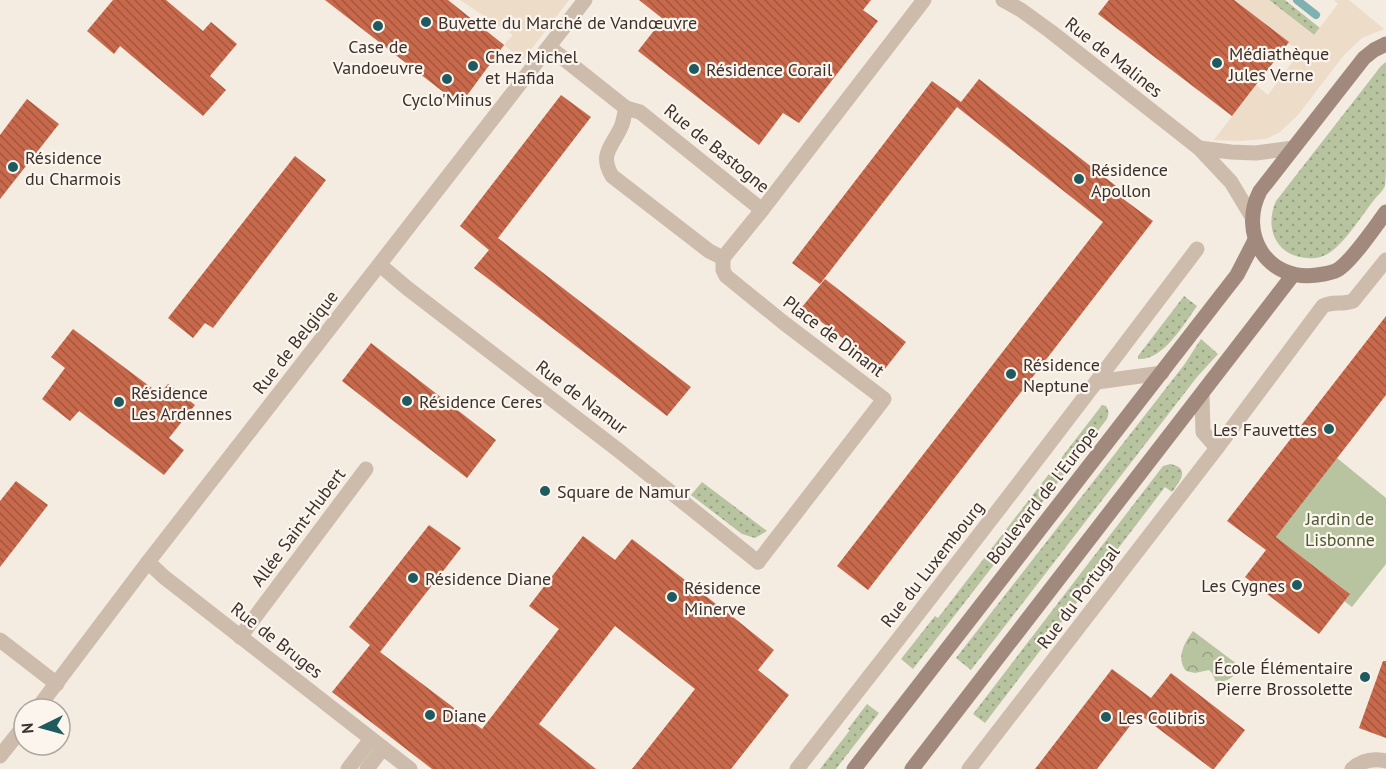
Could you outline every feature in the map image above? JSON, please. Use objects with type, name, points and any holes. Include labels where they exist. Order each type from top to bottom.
[{"type":"main road","points":[[1386,44],[1364,58],[1293,148],[1260,191],[1254,202],[1252,217],[1255,240],[1262,254],[1275,267],[1293,275],[1309,276],[1339,269],[1386,212]]},
{"type":"main road","name":"Boulevard de l'Europe","points":[[854,769],[1162,373],[1237,274],[1255,240]]},
{"type":"main road","points":[[912,769],[1293,275]]},
{"type":"street","name":"Rue de Belgique","points":[[47,697],[148,562],[585,0]]},
{"type":"street","name":"Rue de Bastogne","points":[[549,47],[626,108],[640,112],[762,210],[924,0]]},
{"type":"street","name":"Rue de Malines","points":[[1003,0],[1022,10],[1199,148],[1231,182],[1252,217]]},
{"type":"street","points":[[626,108],[622,123],[606,154],[606,166],[612,176],[708,251],[723,258],[762,210]]},
{"type":"street","points":[[1199,148],[1256,153],[1293,148]]},
{"type":"street","name":"Rue du Luxembourg","points":[[797,769],[1097,382],[1197,249]]},
{"type":"street","name":"Place de Dinant","points":[[723,258],[723,270],[726,276],[885,399],[758,562]]},
{"type":"street","name":"Rue du Portugal","points":[[969,769],[1217,448],[1323,306],[1329,303],[1353,302],[1386,260]]},
{"type":"street","name":"Rue de Namur","points":[[380,265],[758,562]]},
{"type":"street","points":[[1097,382],[1162,373]]},
{"type":"street","points":[[1202,394],[1203,432],[1217,448]]},
{"type":"street","name":"Allée Saint-Hubert","points":[[240,637],[366,469]]},
{"type":"street","name":"Rue de Bruges","points":[[148,562],[164,577],[410,769]]},
{"type":"street","points":[[0,640],[57,684]]},
{"type":"street","points":[[0,756],[12,741]]},
{"type":"street","points":[[348,769],[377,743]]},
{"type":"street","points":[[367,769],[377,743]]},
{"type":"street","points":[[1352,769],[1368,760],[1386,761]]},
{"type":"green space","points":[[1269,0],[1285,0],[1320,28],[1314,35]]},
{"type":"green space","points":[[1386,62],[1384,188],[1335,249],[1329,253],[1310,258],[1287,252],[1275,239],[1272,230],[1271,221],[1276,201]]},
{"type":"green space","points":[[1184,296],[1197,306],[1179,331],[1156,354],[1138,359],[1138,356]]},
{"type":"green space","points":[[1201,339],[1218,354],[1197,377],[971,670],[956,658],[1184,365]]},
{"type":"green space","points":[[1102,405],[1108,409],[1107,419],[913,669],[901,659],[935,616],[938,618]]},
{"type":"green space","name":"Jardin de Lisbonne","points":[[1337,458],[1386,498],[1386,564],[1352,607],[1344,601],[1349,593],[1276,537]]},
{"type":"green space","points":[[1170,464],[1182,472],[1172,492],[1165,487],[985,723],[973,714],[1163,466]]},
{"type":"green space","points":[[702,482],[767,531],[755,538],[742,534],[691,495]]},
{"type":"green space","points":[[1193,631],[1241,667],[1234,676],[1228,680],[1216,682],[1209,670],[1195,673],[1186,671],[1181,656]]},
{"type":"green space","points":[[867,704],[879,713],[836,769],[820,769],[850,730],[848,729]]},
{"type":"shaded area","points":[[460,0],[569,0],[523,60],[504,45],[513,35]]},
{"type":"shaded area","points":[[1234,0],[1269,0],[1314,35],[1338,4],[1334,0],[1349,0],[1384,29],[1362,38],[1344,55],[1298,115],[1280,132],[1266,139],[1214,140],[1256,85],[1268,95],[1300,52]]},
{"type":"building","points":[[113,0],[166,0],[203,31],[211,22],[237,44],[210,76],[226,90],[203,116],[120,46],[114,54],[87,31]]},
{"type":"building","points":[[325,0],[448,0],[504,45],[460,105]]},
{"type":"building","points":[[639,0],[871,0],[863,10],[878,21],[799,123],[783,113],[759,145],[638,51],[663,19]]},
{"type":"building","name":"Médiathèque Jules Verne","points":[[1109,0],[1234,0],[1289,42],[1232,116],[1098,14]]},
{"type":"building","points":[[979,79],[1125,193],[1122,198],[1153,221],[868,590],[837,566],[1103,222],[957,107],[820,284],[792,263],[932,81],[961,102]]},
{"type":"building","points":[[561,95],[591,117],[498,238],[691,387],[667,416],[474,268],[489,250],[460,226]]},
{"type":"building","name":"Résidence du Charmois","points":[[27,99],[59,124],[0,199],[0,135]]},
{"type":"building","points":[[295,156],[326,180],[213,328],[205,323],[193,338],[168,318]]},
{"type":"building","points":[[825,279],[906,342],[884,370],[802,307]]},
{"type":"building","name":"Les Fauvettes","points":[[1386,316],[1386,395],[1276,537],[1350,594],[1319,634],[1245,577],[1266,550],[1227,521]]},
{"type":"building","name":"Résidence Les Ardennes","points":[[73,329],[160,394],[168,384],[195,405],[169,438],[184,450],[164,475],[79,411],[70,421],[42,399],[65,368],[51,357]]},
{"type":"building","name":"Résidence Ceres","points":[[371,343],[496,440],[467,478],[342,381]]},
{"type":"building","points":[[16,481],[48,505],[0,567],[0,501]]},
{"type":"building","points":[[429,525],[461,548],[380,652],[482,729],[559,629],[529,606],[583,536],[615,560],[632,539],[774,650],[758,670],[789,695],[731,769],[632,769],[695,689],[615,626],[539,724],[596,769],[432,769],[332,692],[370,645],[349,627]]},
{"type":"building","points":[[1383,661],[1386,661],[1386,738],[1359,728]]},
{"type":"building","points":[[1112,669],[1151,698],[1171,673],[1245,730],[1212,769],[1139,714],[1097,769],[1035,769]]},
{"type":"waterway","points":[[1297,0],[1316,15]]},
{"type":"place","name":"Buvette du Marché de Vandœuvre","points":[[426,22]]},
{"type":"place","name":"Case de Vandoeuvre","points":[[378,26]]},
{"type":"place","name":"Médiathèque Jules Verne","points":[[1217,63]]},
{"type":"place","name":"Chez Michel et Hafida","points":[[473,66]]},
{"type":"place","name":"Résidence Corail","points":[[694,69]]},
{"type":"place","name":"Cyclo'Minus","points":[[447,79]]},
{"type":"place","name":"Résidence du Charmois","points":[[13,167]]},
{"type":"place","name":"Résidence Apollon","points":[[1079,179]]},
{"type":"place","name":"Résidence Neptune","points":[[1011,374]]},
{"type":"place","name":"Résidence Ceres","points":[[407,401]]},
{"type":"place","name":"Résidence Les Ardennes","points":[[119,402]]},
{"type":"place","name":"Les Fauvettes","points":[[1329,429]]},
{"type":"place","name":"Square de Namur","points":[[545,491]]},
{"type":"place","name":"Résidence Diane","points":[[413,578]]},
{"type":"place","name":"Les Cygnes","points":[[1297,585]]},
{"type":"place","name":"Résidence Minerve","points":[[672,597]]},
{"type":"place","name":"École Élémentaire Pierre Brossolette","points":[[1365,677]]},
{"type":"place","name":"Diane","points":[[430,715]]},
{"type":"place","name":"Les Colibris","points":[[1106,717]]}]
